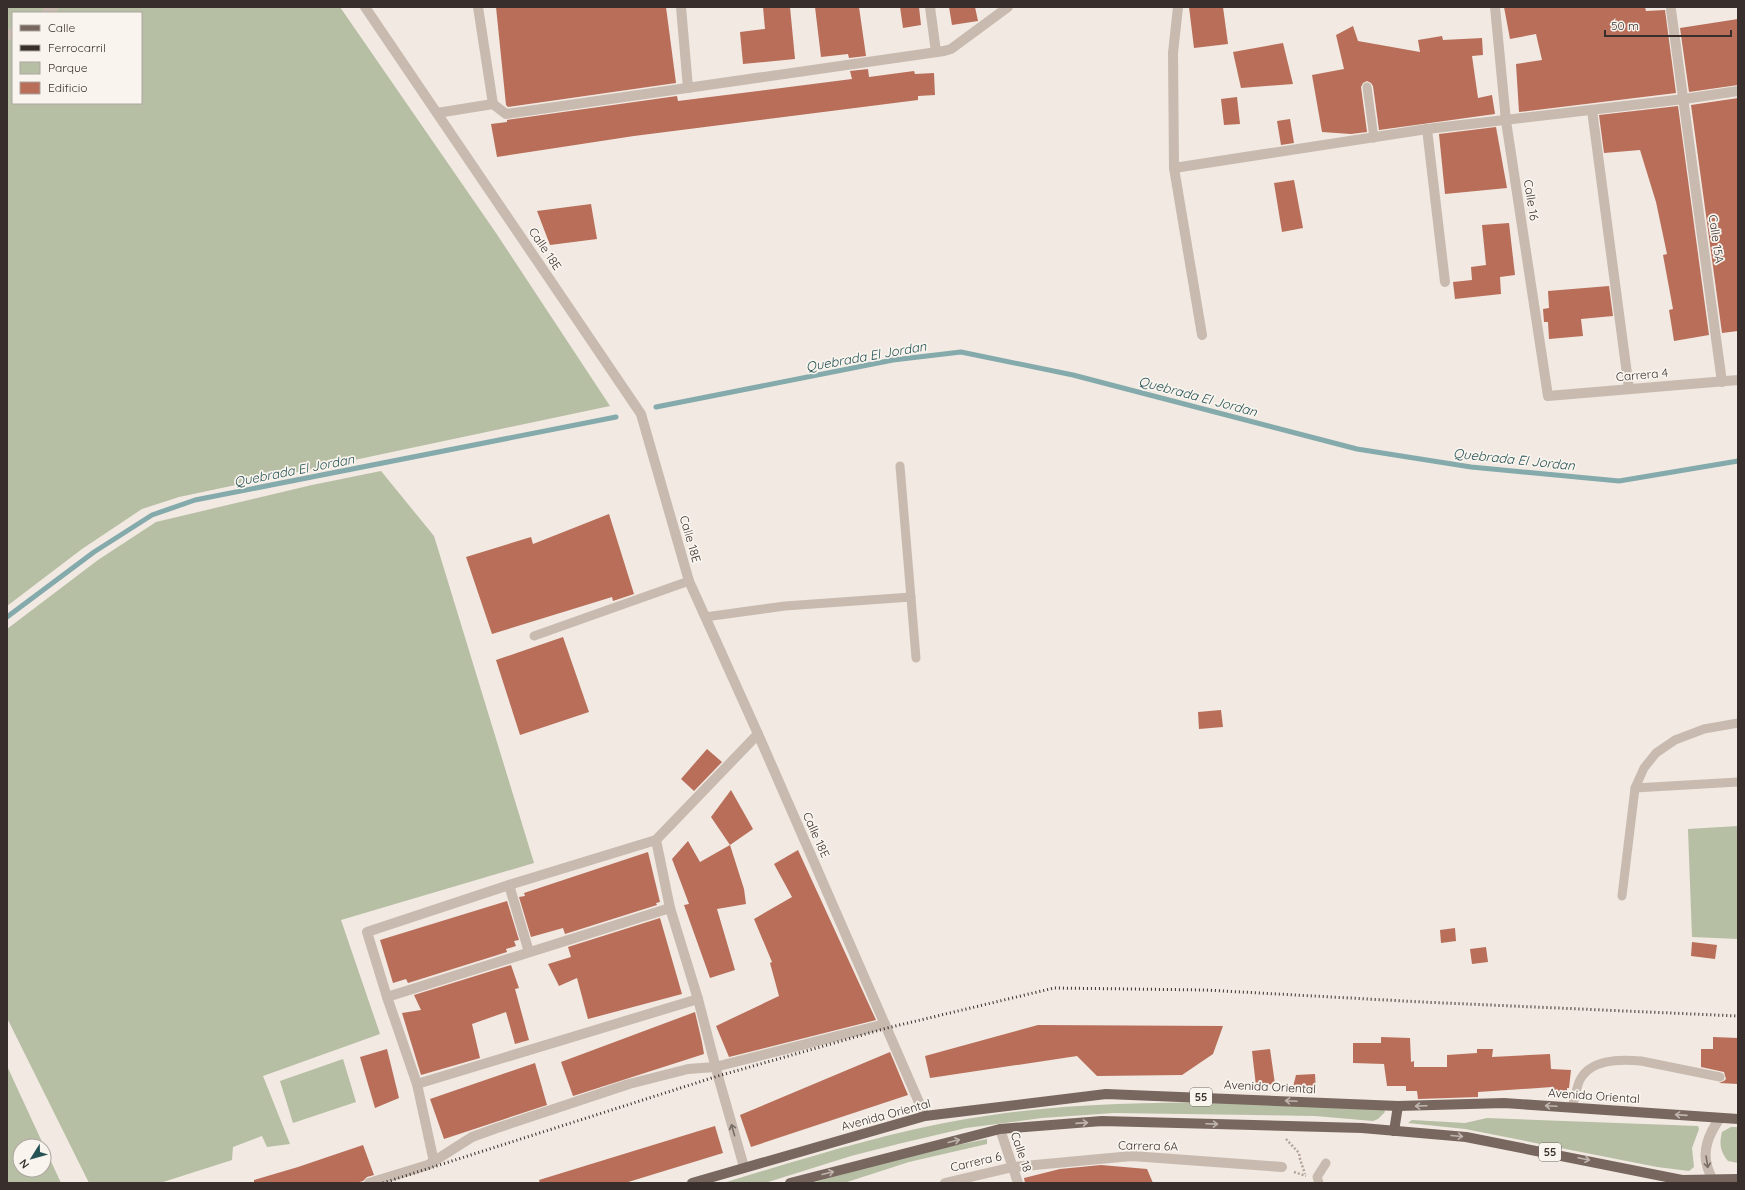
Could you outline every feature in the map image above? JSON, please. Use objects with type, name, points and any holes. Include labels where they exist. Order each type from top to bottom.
[{"type":"main road","name":"Avenida Oriental","points":[[692,1183],[925,1116],[1106,1094],[1398,1106],[1504,1103],[1738,1119]]},
{"type":"main road","points":[[1394,1131],[1398,1106]]},
{"type":"main road","name":"55","points":[[790,1183],[1000,1129],[1102,1121],[1362,1128],[1466,1137],[1682,1180],[1738,1180]]},
{"type":"street","name":"Calle 18E","points":[[365,7],[640,414],[689,582],[758,734],[925,1116]]},
{"type":"street","points":[[478,7],[493,104],[506,114],[952,49],[1008,7]]},
{"type":"street","points":[[681,7],[688,88]]},
{"type":"street","points":[[930,7],[936,52]]},
{"type":"street","points":[[1178,7],[1173,53],[1174,168],[1202,335]]},
{"type":"street","name":"Calle 16","points":[[1495,7],[1506,121],[1548,396]]},
{"type":"street","name":"Calle 15A","points":[[1671,10],[1722,382]]},
{"type":"street","points":[[1174,168],[1427,129],[1684,100],[1738,91]]},
{"type":"street","points":[[437,114],[493,104]]},
{"type":"street","points":[[1592,110],[1629,389]]},
{"type":"street","points":[[1427,129],[1445,282]]},
{"type":"street","name":"Carrera 4","points":[[1548,396],[1738,380]]},
{"type":"street","points":[[434,1162],[417,1084],[387,997],[367,932],[509,885],[656,840],[758,734]]},
{"type":"street","points":[[656,840],[670,908],[698,999],[715,1067],[744,1167]]},
{"type":"street","points":[[509,885],[529,952]]},
{"type":"street","points":[[387,997],[670,908]]},
{"type":"street","points":[[417,1084],[698,999]]},
{"type":"street","points":[[369,1183],[434,1162],[448,1150],[472,1137],[629,1084],[688,1069],[715,1067],[885,1024]]},
{"type":"street","points":[[1713,1181],[1706,1164],[1705,1148],[1710,1132],[1720,1118]]},
{"type":"street","name":"Calle 18","points":[[1000,1129],[1018,1183]]},
{"type":"street","name":"Carrera 6A","points":[[1013,1167],[1132,1156],[1282,1167]]},
{"type":"street","name":"Carrera 6","points":[[945,1183],[1013,1167]]},
{"type":"lane","points":[[1367,87],[1374,138]]},
{"type":"lane","points":[[900,466],[916,658]]},
{"type":"lane","points":[[534,636],[689,582]]},
{"type":"lane","points":[[705,617],[785,606],[911,597]]},
{"type":"lane","points":[[1622,896],[1635,788],[1644,768],[1656,753],[1675,740],[1704,729],[1738,723]]},
{"type":"lane","points":[[1635,788],[1738,782]]},
{"type":"lane","points":[[1572,1107],[1579,1082],[1582,1078],[1590,1068],[1606,1062],[1627,1060],[1640,1061],[1720,1077]]},
{"type":"lane","points":[[1318,1180],[1326,1163]]},
{"type":"path","points":[[1270,1126],[1297,1149],[1306,1176]]},
{"type":"path","points":[[1282,1167],[1318,1180]]},
{"type":"green space","points":[[7,7],[340,7],[496,233],[610,406],[179,497],[142,509],[82,549],[7,606]]},
{"type":"green space","points":[[381,471],[434,536],[534,863],[341,920],[380,1034],[263,1076],[290,1144],[267,1147],[262,1136],[233,1147],[232,1160],[160,1183],[89,1183],[7,1018],[7,629],[98,560],[156,522],[312,485]]},
{"type":"green space","points":[[1738,826],[1738,939],[1692,937],[1688,829]]},
{"type":"green space","points":[[343,1059],[356,1102],[293,1123],[280,1081]]},
{"type":"green space","points":[[7,1066],[40,1138],[12,1138],[12,1178],[52,1178],[52,1163],[61,1183],[7,1183]]},
{"type":"green space","points":[[1220,1102],[1384,1109],[1385,1112],[1378,1119],[1373,1121],[1315,1116],[1114,1113],[1042,1118],[966,1128],[851,1156],[765,1183],[723,1183],[874,1139],[966,1119],[1061,1107]]},
{"type":"green space","points":[[1487,1118],[1698,1126],[1699,1129],[1692,1148],[1694,1167],[1689,1171],[1657,1167],[1465,1129],[1408,1123],[1412,1120],[1465,1123]]},
{"type":"green space","points":[[1731,1127],[1738,1127],[1738,1163],[1728,1161],[1723,1154],[1721,1147],[1722,1132]]},
{"type":"green space","points":[[987,1139],[987,1144],[909,1162],[844,1183],[812,1183],[917,1153]]},
{"type":"building","points":[[496,7],[666,7],[676,83],[508,107],[506,105]]},
{"type":"building","points":[[763,7],[790,7],[795,59],[743,64],[740,32],[765,29]]},
{"type":"building","points":[[815,7],[859,7],[866,56],[849,58],[848,54],[821,57]]},
{"type":"building","points":[[900,7],[919,7],[921,25],[903,28]]},
{"type":"building","points":[[949,7],[975,7],[978,21],[952,25]]},
{"type":"building","points":[[1189,7],[1223,7],[1228,44],[1194,48]]},
{"type":"building","points":[[1504,7],[1645,7],[1646,11],[1665,10],[1676,93],[1519,112],[1516,64],[1542,60],[1536,34],[1510,39]]},
{"type":"building","points":[[1738,19],[1738,85],[1689,92],[1680,28]]},
{"type":"building","points":[[1353,26],[1358,41],[1420,52],[1418,40],[1442,36],[1443,40],[1482,38],[1483,55],[1472,56],[1478,98],[1492,95],[1495,114],[1379,130],[1373,86],[1367,81],[1363,83],[1361,87],[1367,132],[1351,134],[1322,132],[1312,75],[1344,69],[1336,35]]},
{"type":"building","points":[[1283,43],[1293,84],[1241,88],[1233,52]]},
{"type":"building","points":[[868,69],[869,77],[914,71],[915,74],[934,73],[935,95],[918,96],[918,100],[634,136],[497,157],[491,124],[507,122],[507,120],[677,96],[678,101],[852,79],[850,71]]},
{"type":"building","points":[[1237,97],[1240,124],[1224,125],[1221,99]]},
{"type":"building","points":[[1738,98],[1738,331],[1722,333],[1691,105]]},
{"type":"building","points":[[1678,106],[1709,335],[1674,341],[1669,310],[1673,309],[1663,255],[1667,254],[1656,202],[1640,150],[1604,153],[1599,115]]},
{"type":"building","points":[[1290,119],[1294,143],[1281,145],[1277,121]]},
{"type":"building","points":[[1496,127],[1507,188],[1445,194],[1439,134]]},
{"type":"building","points":[[1294,180],[1303,228],[1282,232],[1274,183]]},
{"type":"building","points":[[591,204],[597,239],[550,245],[537,211]]},
{"type":"building","points":[[1509,223],[1515,275],[1500,277],[1501,294],[1455,299],[1453,282],[1472,280],[1471,267],[1486,265],[1482,225]]},
{"type":"building","points":[[1609,286],[1613,316],[1581,319],[1583,336],[1549,339],[1548,322],[1544,322],[1543,309],[1549,308],[1548,291]]},
{"type":"building","points":[[609,514],[634,594],[613,601],[612,597],[492,634],[466,557],[531,537],[533,544]]},
{"type":"building","points":[[563,637],[589,712],[520,735],[496,660]]},
{"type":"building","points":[[1221,710],[1223,727],[1199,729],[1198,712]]},
{"type":"building","points":[[707,749],[722,762],[694,791],[681,779]]},
{"type":"building","points":[[731,790],[753,829],[730,845],[711,817]]},
{"type":"building","points":[[688,841],[700,862],[730,845],[744,889],[746,904],[717,909],[735,970],[710,978],[684,905],[689,904],[672,859]]},
{"type":"building","points":[[798,850],[876,1020],[729,1057],[716,1026],[779,996],[770,963],[772,962],[754,919],[792,897],[774,864]]},
{"type":"building","points":[[648,852],[660,902],[656,903],[657,905],[565,934],[563,928],[531,937],[519,897],[525,896],[524,893]]},
{"type":"building","points":[[507,901],[519,940],[514,941],[516,946],[506,949],[507,952],[408,983],[406,979],[393,983],[380,940]]},
{"type":"building","points":[[660,918],[682,994],[588,1019],[577,978],[559,986],[548,964],[571,957],[568,947]]},
{"type":"building","points":[[1455,928],[1456,941],[1441,943],[1440,930]]},
{"type":"building","points":[[1692,942],[1717,945],[1715,959],[1691,956]]},
{"type":"building","points":[[1486,947],[1488,962],[1472,964],[1470,949]]},
{"type":"building","points":[[511,965],[519,988],[515,989],[529,1040],[515,1044],[506,1012],[472,1024],[480,1058],[421,1075],[402,1013],[421,1010],[414,995]]},
{"type":"building","points":[[695,1012],[704,1054],[573,1096],[561,1062]]},
{"type":"building","points":[[1038,1025],[1223,1026],[1213,1054],[1182,1075],[1097,1076],[1077,1056],[930,1078],[925,1056]]},
{"type":"building","points":[[1381,1037],[1410,1038],[1411,1062],[1414,1061],[1414,1067],[1447,1067],[1447,1055],[1477,1053],[1477,1049],[1493,1049],[1492,1057],[1550,1054],[1551,1069],[1571,1070],[1569,1088],[1567,1088],[1567,1094],[1552,1094],[1552,1087],[1478,1092],[1478,1097],[1418,1099],[1417,1091],[1406,1091],[1406,1086],[1387,1086],[1384,1064],[1353,1063],[1353,1043],[1381,1043]]},
{"type":"building","points":[[1713,1037],[1738,1038],[1738,1084],[1719,1083],[1726,1079],[1724,1072],[1701,1067],[1701,1049],[1713,1049]]},
{"type":"building","points":[[387,1049],[399,1098],[375,1108],[360,1057]]},
{"type":"building","points":[[1270,1049],[1275,1084],[1256,1086],[1252,1051]]},
{"type":"building","points":[[890,1052],[908,1095],[751,1147],[740,1115]]},
{"type":"building","points":[[535,1063],[547,1105],[444,1139],[430,1099]]},
{"type":"building","points":[[1315,1074],[1316,1092],[1293,1087],[1296,1075]]},
{"type":"building","points":[[715,1126],[723,1153],[625,1183],[540,1183],[539,1180]]},
{"type":"building","points":[[363,1145],[374,1175],[367,1177],[363,1181],[356,1183],[254,1183],[254,1180]]},
{"type":"building","points":[[1101,1165],[1147,1169],[1153,1183],[1025,1183],[1024,1178],[1060,1169]]},
{"type":"waterway","name":"Quebrada El Jordan","points":[[656,407],[893,360],[961,352],[1073,375],[1357,449],[1471,467],[1619,481],[1738,461]]},
{"type":"waterway","name":"Quebrada El Jordan","points":[[7,617],[94,552],[152,515],[195,500],[616,417]]},
{"type":"railway","points":[[383,1183],[718,1076],[887,1028],[1054,988],[1205,990],[1422,1002],[1738,1016]]}]
